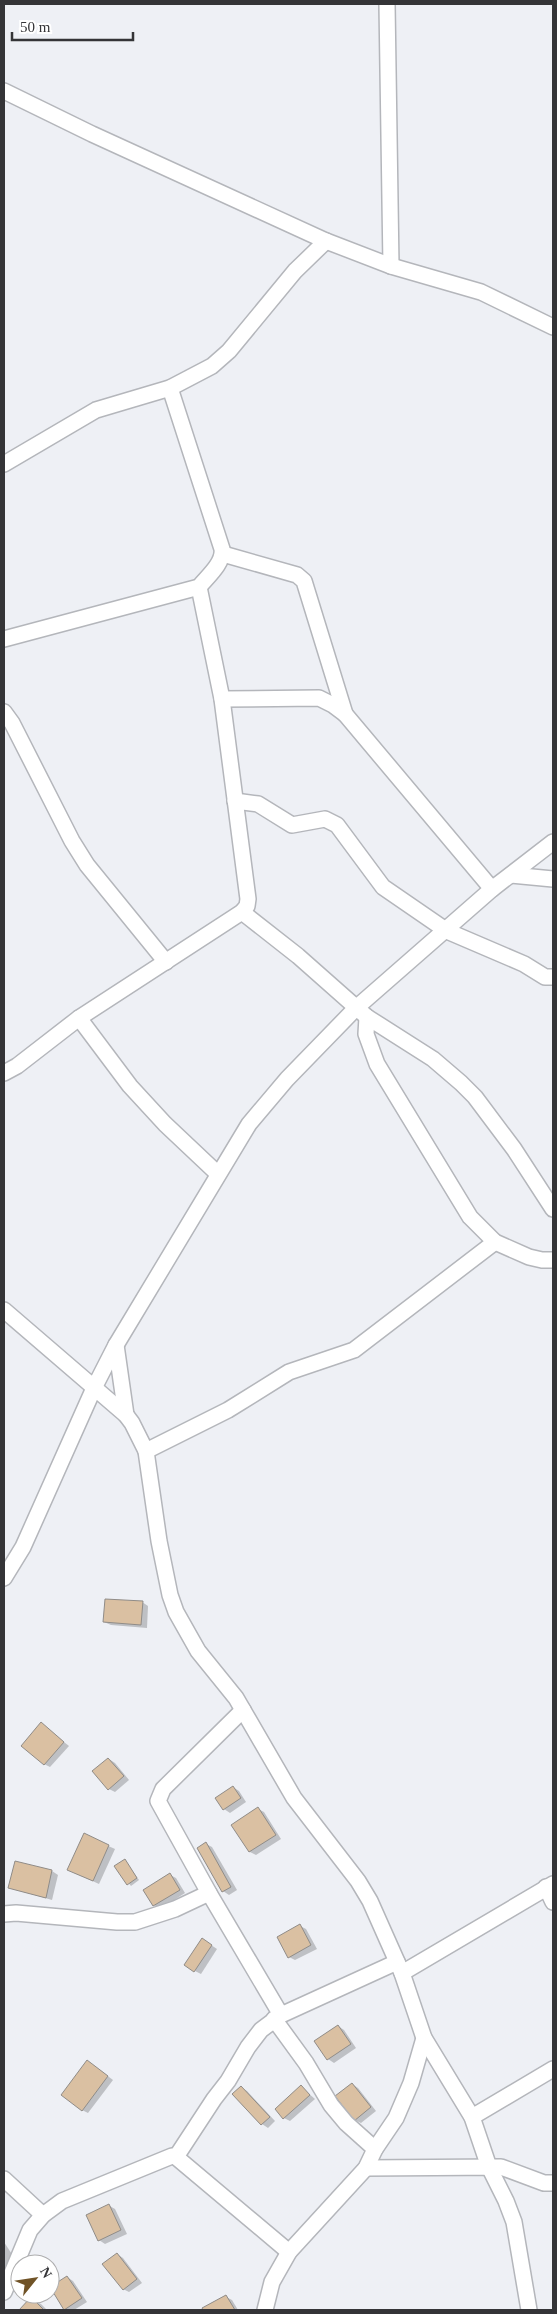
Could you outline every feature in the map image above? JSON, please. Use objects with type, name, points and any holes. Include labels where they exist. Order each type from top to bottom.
[{"type":"street","points":[[387,4],[391,266]]},
{"type":"street","points":[[4,92],[326,241],[391,266],[481,292],[553,327]]},
{"type":"street","points":[[4,464],[96,410],[170,388],[204,372],[222,358],[295,271],[326,241]]},
{"type":"street","points":[[4,639],[199,586],[219,562],[223,554],[170,388]]},
{"type":"street","points":[[223,554],[297,575],[304,581],[345,714]]},
{"type":"street","points":[[4,1073],[17,1066],[79,1018],[242,912],[247,906],[248,899],[222,698],[199,586]]},
{"type":"street","points":[[222,698],[318,698],[333,704],[345,714],[492,889]]},
{"type":"street","points":[[4,712],[12,723],[72,840],[87,865],[166,962]]},
{"type":"street","points":[[235,801],[258,804],[292,825],[325,819],[337,825],[383,887],[447,931],[524,964],[545,978],[553,977]]},
{"type":"street","points":[[4,1578],[22,1547],[94,1388],[116,1345],[249,1124],[287,1079],[361,1013],[492,889],[553,842]]},
{"type":"street","points":[[511,875],[553,878]]},
{"type":"street","points":[[242,912],[298,956],[361,1013],[434,1059],[461,1083],[475,1097],[514,1149],[553,1209]]},
{"type":"street","points":[[361,1013],[366,1034],[377,1064],[470,1217],[495,1242],[529,1257],[553,1260]]},
{"type":"street","points":[[79,1018],[130,1086],[165,1124],[218,1174]]},
{"type":"street","points":[[146,1451],[228,1410],[289,1372],[354,1350],[495,1242]]},
{"type":"street","points":[[4,1310],[126,1415],[132,1423],[146,1451],[159,1541],[170,1595],[176,1612],[198,1651],[243,1710],[294,1798],[358,1881],[372,1906],[400,1968],[424,2038],[472,2118],[489,2168],[514,2222],[529,2310]]},
{"type":"street","points":[[116,1345],[126,1415]]},
{"type":"street","points":[[243,1710],[163,1789],[159,1797],[159,1805],[278,2017],[331,2105],[346,2123],[375,2149]]},
{"type":"street","points":[[176,2157],[228,2081],[248,2047],[261,2030],[278,2017],[400,1968],[549,1886],[553,1902]]},
{"type":"street","points":[[4,1914],[16,1913],[136,1922],[174,1909],[208,1893]]},
{"type":"street","points":[[266,2310],[272,2282],[289,2252],[366,2168],[375,2149],[400,2109],[411,2083],[424,2038]]},
{"type":"street","points":[[472,2118],[553,2069]]},
{"type":"street","points":[[4,2292],[30,2230],[43,2215],[62,2201],[165,2158],[176,2157],[289,2252]]},
{"type":"street","points":[[366,2168],[506,2167],[544,2183],[553,2183]]},
{"type":"street","points":[[4,2179],[43,2215]]},
{"type":"building","points":[[105,1599],[143,1601],[141,1625],[103,1622]]},
{"type":"building","points":[[41,1722],[64,1742],[44,1765],[21,1746]]},
{"type":"building","points":[[108,1758],[124,1776],[108,1790],[92,1771]]},
{"type":"building","points":[[233,1786],[241,1798],[223,1810],[215,1798]]},
{"type":"building","points":[[258,1807],[276,1835],[249,1852],[231,1825]]},
{"type":"building","points":[[84,1833],[109,1845],[93,1881],[67,1870]]},
{"type":"building","points":[[206,1842],[231,1887],[222,1892],[197,1848]]},
{"type":"building","points":[[125,1859],[137,1878],[127,1885],[114,1866]]},
{"type":"building","points":[[15,1861],[52,1870],[46,1898],[8,1888]]},
{"type":"building","points":[[170,1873],[180,1890],[153,1906],[143,1890]]},
{"type":"building","points":[[300,1924],[311,1945],[288,1958],[277,1937]]},
{"type":"building","points":[[202,1938],[212,1945],[194,1972],[184,1965]]},
{"type":"building","points":[[338,2025],[351,2044],[327,2060],[314,2041]]},
{"type":"building","points":[[87,2060],[108,2076],[82,2111],[61,2095]]},
{"type":"building","points":[[352,2083],[371,2107],[354,2121],[335,2096]]},
{"type":"building","points":[[301,2085],[310,2095],[283,2119],[275,2109]]},
{"type":"building","points":[[241,2086],[270,2117],[261,2125],[232,2094]]},
{"type":"building","points":[[109,2204],[121,2230],[98,2241],[86,2215]]},
{"type":"building","points":[[117,2253],[137,2279],[123,2290],[102,2264]]},
{"type":"building","points":[[67,2276],[82,2298],[64,2310],[60,2303],[60,2281]]},
{"type":"building","points":[[226,2295],[235,2310],[203,2310],[202,2308]]},
{"type":"building","points":[[25,2304],[38,2304],[44,2310],[19,2310]]}]
